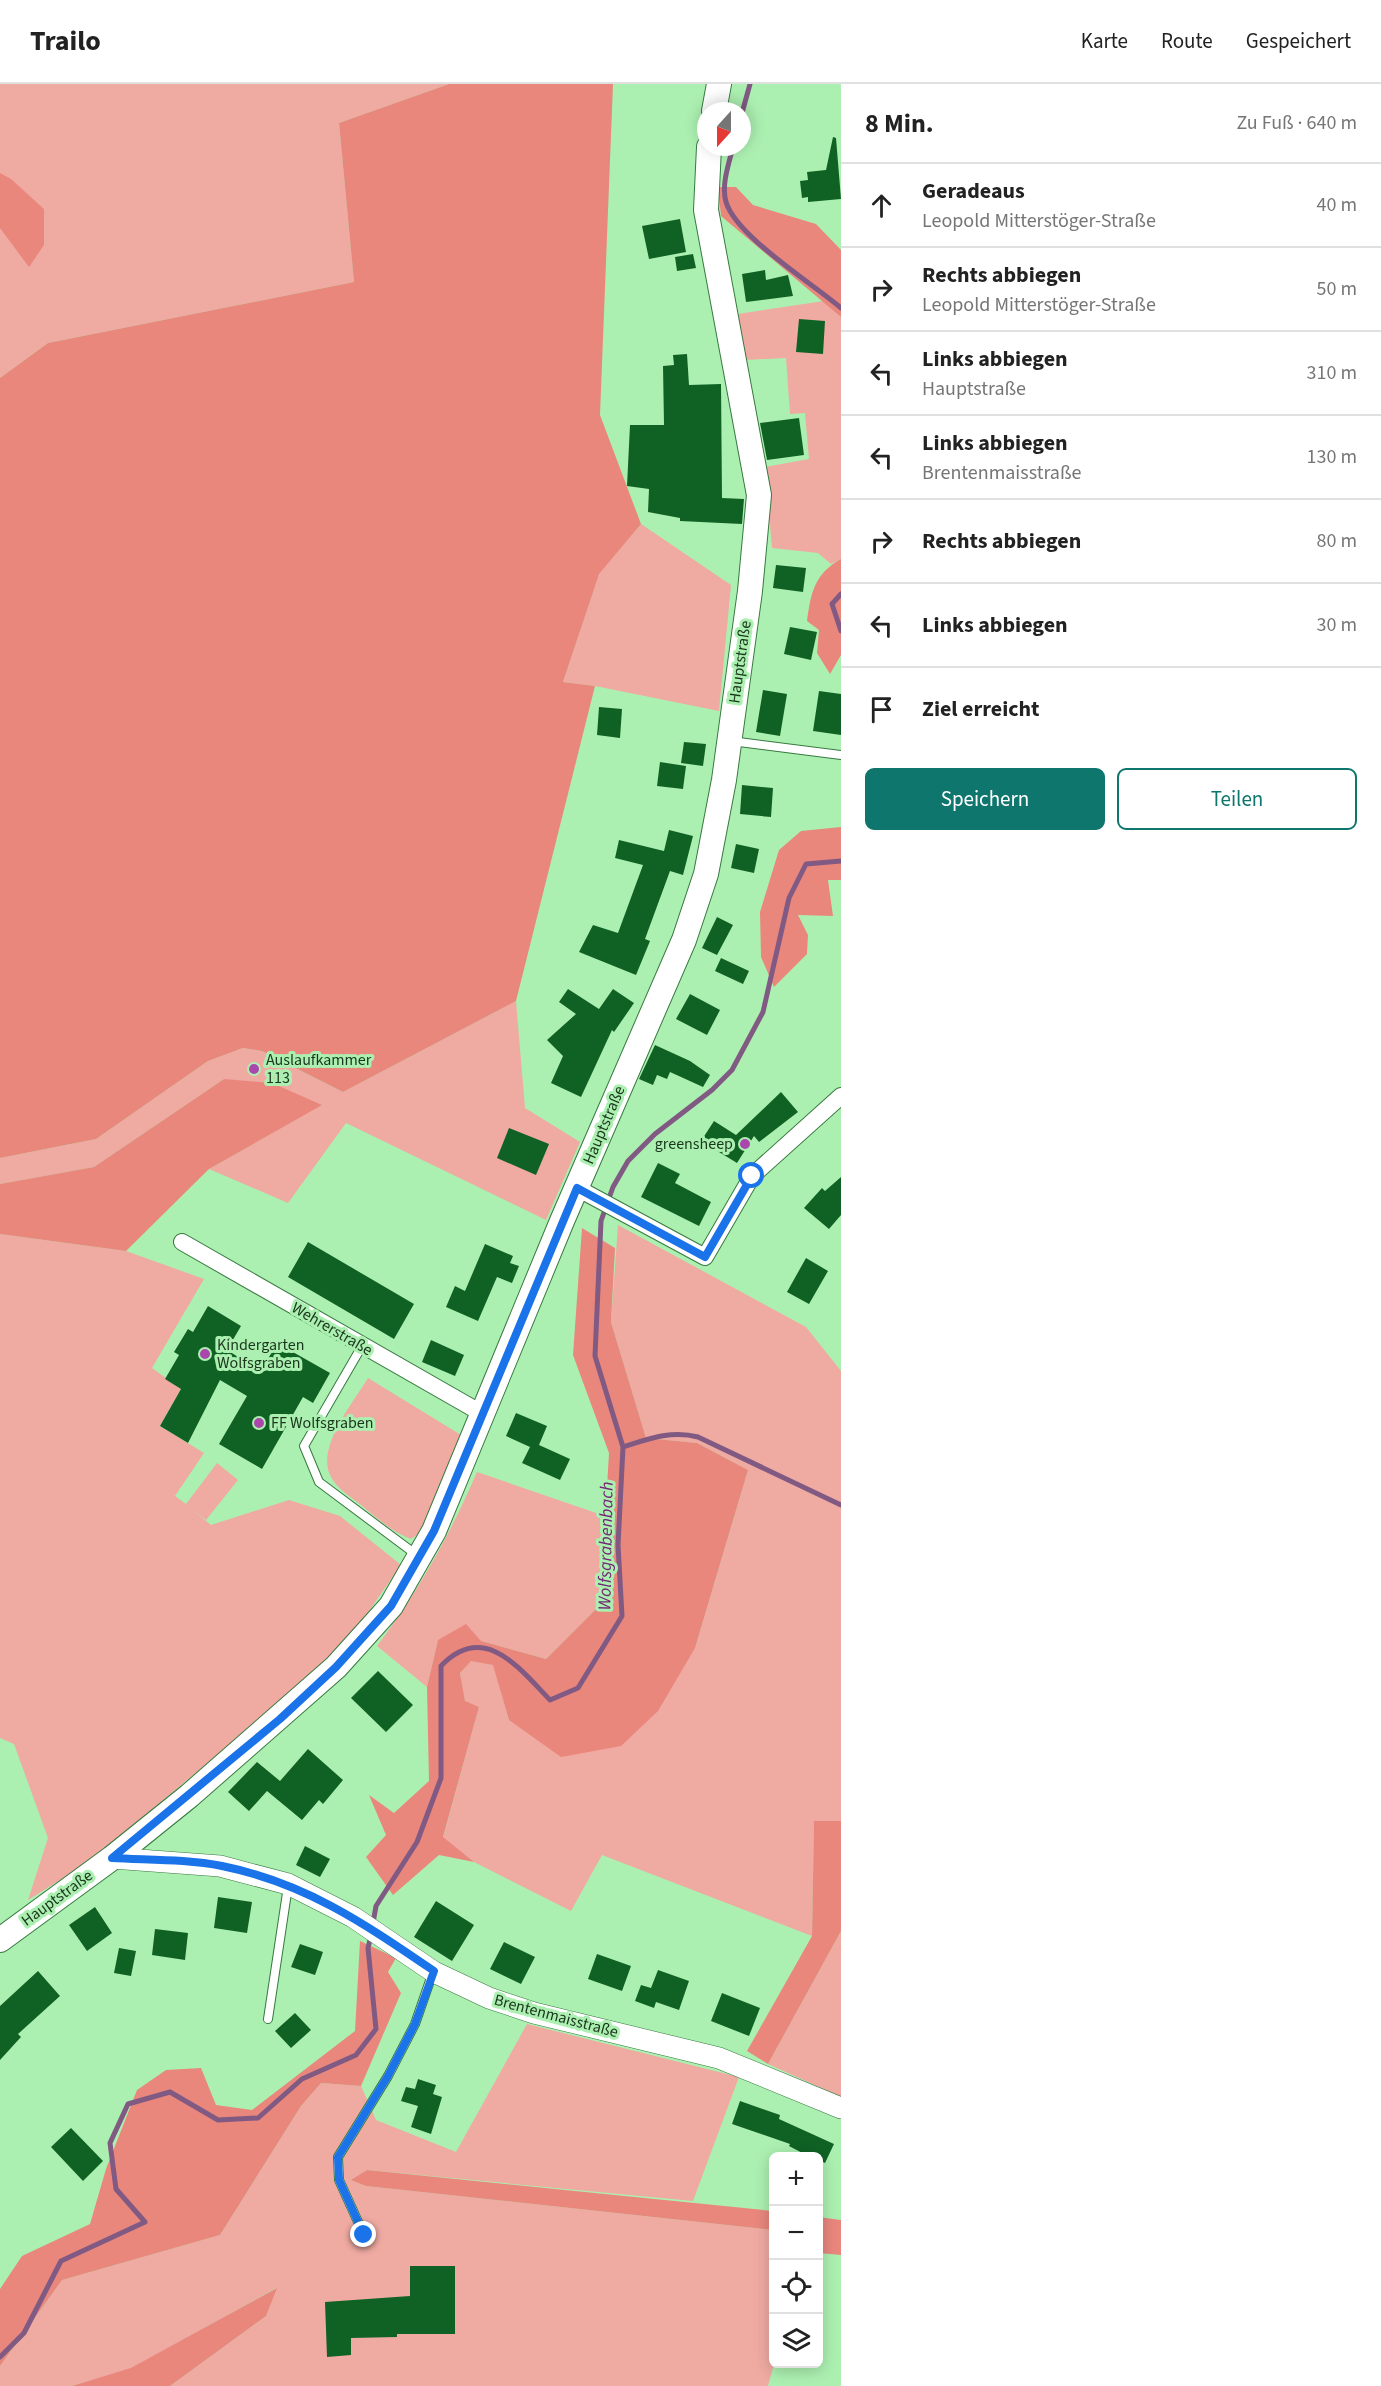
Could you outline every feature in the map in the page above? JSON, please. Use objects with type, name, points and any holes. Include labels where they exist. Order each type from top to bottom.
[{"type":"main road","points":[[716,102],[719,84]]},
{"type":"main road","name":"Hauptstraße","points":[[0,1940],[112,1858],[189,1796],[336,1667],[391,1606],[421,1558],[483,1414],[588,1193],[684,940],[706,874],[730,741],[750,591],[759,495],[706,210],[709,156]]},
{"type":"street","points":[[588,1193],[705,1257],[752,1176],[841,1096]]},
{"type":"street","name":"Wehrerstraße","points":[[182,1242],[483,1414]]},
{"type":"street","name":"Brentenmaisstraße","points":[[112,1858],[220,1866],[288,1884],[353,1917],[434,1971],[489,1998],[534,2013],[719,2058],[841,2108]]},
{"type":"lane","points":[[730,741],[841,755]]},
{"type":"lane","points":[[362,1346],[304,1446],[319,1482],[421,1558]]},
{"type":"lane","points":[[268,2019],[288,1884]]},
{"type":"lane","points":[[364,2235],[339,2180],[338,2157],[394,2066],[415,2024],[434,1971]]},
{"type":"shaded area","points":[[0,84],[449,84],[339,123],[354,282],[48,343],[0,378]]},
{"type":"shaded area","points":[[449,84],[613,84],[600,415],[641,524],[599,574],[563,682],[595,686],[516,1001],[343,1092],[262,1051],[243,1048],[208,1061],[96,1139],[0,1158],[0,378],[48,343],[354,282],[339,123]]},
{"type":"shaded area","points":[[0,173],[11,179],[44,209],[44,245],[29,267],[0,228]]},
{"type":"shaded area","points":[[718,187],[736,187],[753,205],[816,224],[841,250],[841,317],[721,216]]},
{"type":"shaded area","points":[[824,301],[841,317],[841,559],[831,564],[818,553],[772,548],[765,467],[809,459],[805,413],[790,414],[786,358],[745,360],[738,314]]},
{"type":"shaded area","points":[[641,524],[731,585],[719,711],[595,686],[563,682],[599,573]]},
{"type":"shaded area","points":[[841,559],[841,655],[830,674],[817,653],[819,630],[807,621],[815,585],[825,571]]},
{"type":"shaded area","points":[[841,827],[841,880],[828,880],[833,916],[798,915],[808,935],[807,954],[774,987],[761,957],[760,912],[779,850],[801,831]]},
{"type":"shaded area","points":[[516,1001],[525,1108],[580,1142],[546,1220],[346,1123],[288,1203],[209,1169],[321,1105],[224,1079],[94,1167],[0,1184],[0,1158],[96,1139],[208,1061],[243,1048],[262,1051],[343,1092]]},
{"type":"shaded area","points":[[224,1079],[272,1083],[322,1105],[209,1169],[126,1251],[0,1234],[0,1184],[94,1167]]},
{"type":"shaded area","points":[[618,1225],[806,1327],[841,1371],[841,1821],[814,1822],[812,1936],[602,1855],[571,1911],[474,1862],[443,1838],[479,1707],[465,1702],[460,1673],[471,1660],[494,1665],[509,1720],[695,1648],[748,1470],[697,1443],[646,1438],[611,1322]]},
{"type":"shaded area","points":[[582,1228],[615,1248],[611,1322],[646,1438],[697,1443],[748,1470],[695,1648],[658,1711],[621,1746],[561,1757],[509,1720],[493,1665],[471,1661],[460,1673],[465,1701],[479,1707],[443,1837],[474,1862],[439,1855],[393,1895],[366,1857],[386,1835],[369,1795],[394,1813],[429,1781],[427,1687],[438,1640],[466,1624],[481,1641],[546,1659],[600,1605],[609,1453],[573,1355]]},
{"type":"shaded area","points":[[0,1234],[126,1251],[204,1279],[152,1368],[181,1389],[160,1426],[204,1453],[175,1496],[186,1504],[217,1463],[238,1480],[206,1520],[193,1510],[211,1525],[289,1500],[340,1516],[401,1565],[357,1628],[300,1685],[92,1860],[28,1900],[48,1838],[14,1744],[0,1738]]},
{"type":"shaded area","points":[[368,1378],[461,1435],[421,1532],[411,1539],[397,1533],[340,1489],[331,1477],[327,1465],[328,1453],[338,1426]]},
{"type":"shaded area","points":[[477,1472],[605,1516],[600,1605],[546,1659],[481,1641],[438,1640],[427,1687],[377,1646],[432,1562]]},
{"type":"shaded area","points":[[814,1821],[841,1821],[841,1931],[768,2064],[747,2051],[812,1936]]},
{"type":"shaded area","points":[[841,1931],[841,2097],[768,2064]]},
{"type":"shaded area","points":[[360,1941],[396,1958],[388,1972],[401,1993],[361,2086],[321,2083],[301,2106],[220,2235],[62,2280],[0,2366],[0,2289],[22,2256],[90,2224],[106,2169],[137,2090],[166,2070],[201,2068],[216,2105],[252,2110],[355,2031]]},
{"type":"shaded area","points":[[527,2024],[739,2077],[693,2201],[367,2170],[352,2180],[366,2186],[769,2230],[769,2368],[773,2368],[768,2386],[170,2386],[266,2316],[276,2288],[131,2369],[72,2386],[0,2386],[0,2366],[62,2280],[220,2235],[301,2106],[321,2083],[361,2086],[376,2120],[456,2152]]},
{"type":"shaded area","points":[[367,2170],[769,2211],[769,2230],[366,2186],[351,2180]]},
{"type":"shaded area","points":[[823,2218],[841,2220],[841,2255],[823,2253]]},
{"type":"shaded area","points":[[277,2288],[266,2316],[170,2386],[72,2386],[131,2368]]},
{"type":"building","points":[[833,137],[836,138],[841,199],[808,202],[808,197],[802,198],[800,181],[808,180],[807,172],[826,170]]},
{"type":"building","points":[[680,219],[686,252],[649,259],[642,226]]},
{"type":"building","points":[[693,254],[696,268],[677,271],[675,257]]},
{"type":"building","points":[[765,270],[766,280],[788,275],[793,296],[746,302],[742,274]]},
{"type":"building","points":[[799,319],[825,321],[823,354],[796,352]]},
{"type":"building","points":[[687,354],[689,385],[721,384],[722,498],[744,499],[742,524],[680,521],[680,518],[648,512],[649,489],[627,486],[630,425],[664,425],[663,366],[674,365],[673,355]]},
{"type":"building","points":[[799,418],[804,455],[767,460],[760,423]]},
{"type":"building","points":[[776,565],[806,568],[803,592],[773,588]]},
{"type":"building","points":[[790,627],[817,632],[811,660],[784,654]]},
{"type":"building","points":[[763,690],[787,694],[780,736],[756,732]]},
{"type":"building","points":[[819,691],[841,694],[841,735],[813,731]]},
{"type":"building","points":[[599,707],[622,709],[620,738],[597,735]]},
{"type":"building","points":[[684,742],[706,744],[703,766],[681,763]]},
{"type":"building","points":[[660,762],[686,766],[683,789],[657,786]]},
{"type":"building","points":[[742,785],[773,788],[771,817],[740,814]]},
{"type":"building","points":[[669,830],[693,836],[683,875],[670,871],[645,939],[650,941],[636,975],[579,952],[593,925],[618,933],[643,865],[615,858],[619,840],[664,851]]},
{"type":"building","points":[[736,844],[759,849],[754,873],[731,868]]},
{"type":"building","points":[[717,917],[733,925],[717,955],[702,948]]},
{"type":"building","points":[[721,958],[749,971],[743,984],[715,971]]},
{"type":"building","points":[[568,989],[599,1009],[613,989],[634,1003],[614,1032],[612,1030],[581,1097],[551,1083],[563,1056],[547,1040],[576,1014],[559,1002]]},
{"type":"building","points":[[690,994],[720,1010],[707,1035],[676,1019]]},
{"type":"building","points":[[655,1045],[690,1061],[710,1075],[703,1087],[670,1072],[667,1079],[657,1075],[653,1085],[639,1079]]},
{"type":"building","points":[[781,1092],[798,1112],[759,1142],[754,1136],[737,1163],[701,1141],[714,1121],[736,1135]]},
{"type":"building","points":[[509,1128],[549,1144],[536,1175],[497,1158]]},
{"type":"building","points":[[658,1163],[680,1174],[675,1183],[711,1202],[699,1226],[641,1197]]},
{"type":"building","points":[[841,1177],[841,1215],[829,1229],[804,1208],[822,1188],[825,1191]]},
{"type":"building","points":[[308,1242],[414,1304],[394,1339],[288,1277]]},
{"type":"building","points":[[485,1244],[513,1256],[510,1263],[519,1266],[512,1283],[497,1277],[478,1321],[446,1307],[455,1286],[465,1291]]},
{"type":"building","points":[[806,1258],[828,1271],[809,1304],[787,1292]]},
{"type":"building","points":[[208,1306],[241,1326],[227,1350],[261,1371],[277,1343],[330,1373],[313,1403],[303,1397],[262,1469],[219,1444],[247,1396],[220,1380],[188,1443],[160,1426],[181,1389],[165,1379],[179,1355],[174,1352],[188,1329],[193,1332]]},
{"type":"building","points":[[431,1340],[464,1355],[455,1376],[422,1362]]},
{"type":"building","points":[[516,1413],[547,1426],[539,1445],[570,1459],[560,1480],[522,1463],[530,1447],[506,1436]]},
{"type":"building","points":[[378,1671],[413,1705],[386,1732],[351,1698]]},
{"type":"building","points":[[308,1749],[343,1780],[323,1804],[319,1800],[302,1820],[267,1791],[249,1811],[228,1792],[257,1762],[280,1781]]},
{"type":"building","points":[[305,1846],[330,1859],[320,1877],[296,1865]]},
{"type":"building","points":[[218,1897],[252,1902],[247,1933],[214,1928]]},
{"type":"building","points":[[436,1901],[474,1925],[452,1961],[414,1937]]},
{"type":"building","points":[[95,1907],[112,1933],[87,1951],[69,1925]]},
{"type":"building","points":[[155,1929],[188,1933],[185,1960],[152,1955]]},
{"type":"building","points":[[504,1942],[535,1957],[521,1984],[490,1969]]},
{"type":"building","points":[[300,1944],[323,1952],[315,1975],[291,1967]]},
{"type":"building","points":[[119,1948],[136,1951],[131,1976],[114,1973]]},
{"type":"building","points":[[597,1954],[631,1966],[622,1991],[588,1979]]},
{"type":"building","points":[[658,1970],[689,1981],[679,2010],[656,2002],[654,2008],[635,2001],[641,1985],[651,1988]]},
{"type":"building","points":[[38,1971],[60,1996],[18,2034],[21,2037],[0,2060],[0,2006]]},
{"type":"building","points":[[722,1993],[760,2008],[749,2036],[711,2021]]},
{"type":"building","points":[[295,2013],[311,2030],[291,2048],[275,2031]]},
{"type":"building","points":[[418,2079],[436,2085],[433,2094],[442,2097],[431,2134],[411,2127],[418,2106],[401,2101],[406,2087],[415,2089]]},
{"type":"building","points":[[740,2101],[780,2115],[779,2119],[834,2144],[825,2163],[823,2152],[800,2152],[789,2146],[790,2144],[732,2124]]},
{"type":"building","points":[[71,2128],[103,2161],[83,2181],[51,2147]]},
{"type":"building","points":[[410,2266],[455,2266],[455,2334],[397,2334],[397,2337],[351,2338],[351,2355],[327,2357],[325,2302],[410,2296]]},
{"type":"waterway","name":"Wolfsgrabenbach","points":[[745,102],[750,84]]},
{"type":"waterway","name":"Wolfsgrabenbach","points":[[731,156],[724,188],[726,202],[733,215],[759,244],[841,308]]},
{"type":"waterway","name":"Wolfsgrabenbach","points":[[841,594],[832,604],[841,631]]},
{"type":"waterway","name":"Wolfsgrabenbach","points":[[373,1923],[376,1906],[417,1842],[441,1778],[441,1666],[457,1653],[472,1648],[486,1649],[500,1654],[513,1663],[550,1700],[578,1688],[622,1616],[618,1545],[623,1447],[595,1356],[601,1221],[613,1187],[628,1161],[655,1134],[712,1090],[732,1070],[763,1012],[789,898],[806,864],[841,861]]},
{"type":"waterway","points":[[623,1447],[669,1435],[698,1437],[841,1505]]},
{"type":"waterway","name":"Wolfsgrabenbach","points":[[0,2357],[24,2333],[61,2261],[145,2222],[116,2189],[110,2143],[128,2104],[170,2092],[218,2120],[258,2118],[302,2079],[356,2055],[376,2029],[368,1948],[371,1935]]},
{"type":"place","name":"Auslaufkammer 113","points":[[254,1069]]},
{"type":"place","name":"greensheep","points":[[745,1144]]},
{"type":"place","name":"Kindergarten Wolfsgraben","points":[[205,1354]]},
{"type":"place","name":"FF Wolfsgraben","points":[[259,1423]]},
{"type":"route","points":[[364,2235],[339,2180],[338,2157],[388,2076],[415,2024],[434,1971],[353,1917],[288,1884],[220,1866],[112,1858],[280,1719],[336,1667],[391,1606],[421,1558],[434,1531],[577,1188],[705,1257],[752,1176]]}]
